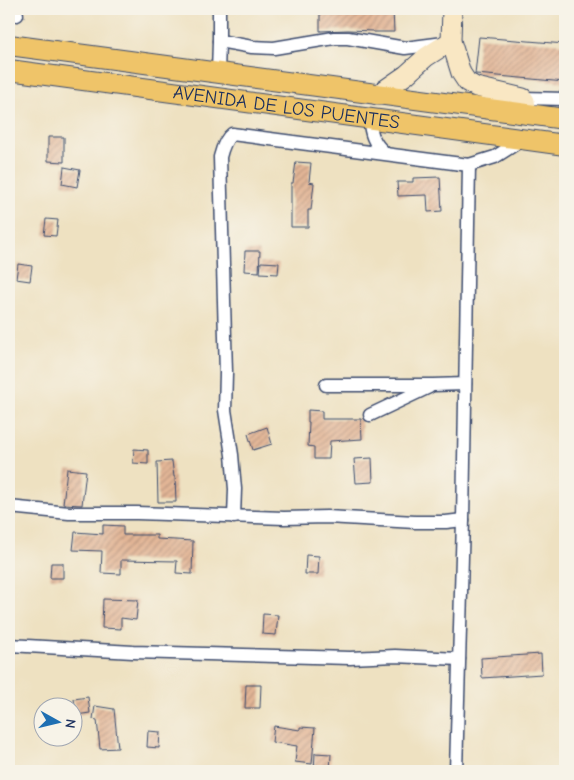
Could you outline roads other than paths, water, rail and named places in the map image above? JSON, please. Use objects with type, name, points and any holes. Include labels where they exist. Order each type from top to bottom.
[{"type":"main road","name":"AVENIDA DE LOS PUENTES","points":[[9,44],[377,95],[525,106],[565,119]]},
{"type":"main road","name":"AVENIDA DE LOS PUENTES","points":[[9,70],[565,146]]},
{"type":"street","points":[[218,73],[219,9]]},
{"type":"street","points":[[452,9],[451,41],[461,73],[467,82],[525,106],[565,99]]},
{"type":"street","points":[[219,41],[264,48],[334,38],[348,38],[405,48],[451,41]]},
{"type":"street","points":[[377,95],[406,75],[426,57],[451,41]]},
{"type":"street","points":[[369,118],[371,132],[378,147],[385,153]]},
{"type":"street","points":[[234,517],[236,490],[225,410],[226,373],[220,157],[222,149],[230,136],[232,134],[469,165],[495,157],[523,139]]},
{"type":"street","points":[[456,771],[463,520],[469,165]]},
{"type":"street","points":[[326,385],[465,384]]},
{"type":"street","points":[[370,415],[432,385]]},
{"type":"street","points":[[9,507],[69,513],[137,513],[284,518],[327,517],[415,522],[463,520]]},
{"type":"street","points":[[9,645],[142,652],[350,658],[395,656],[459,659]]}]
